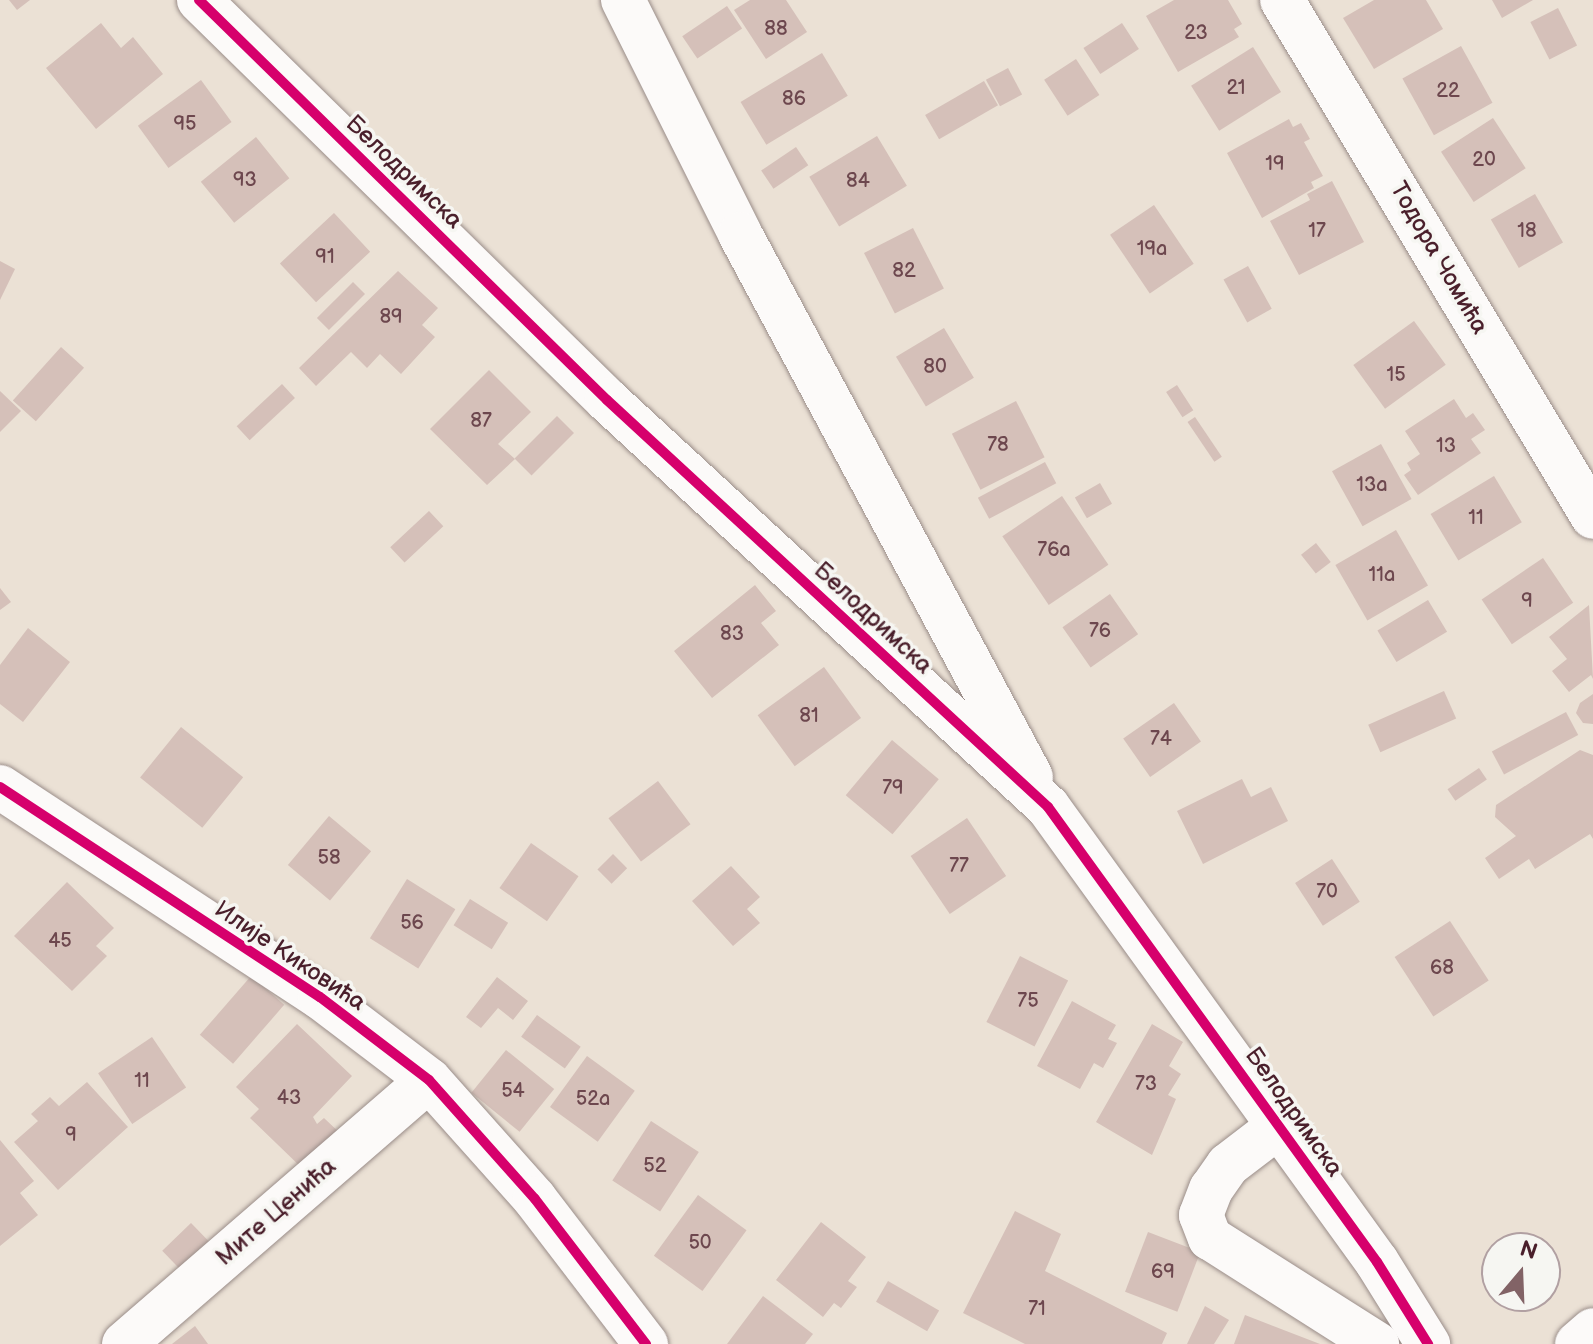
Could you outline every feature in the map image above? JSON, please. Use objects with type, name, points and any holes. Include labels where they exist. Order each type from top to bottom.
[{"type":"street","name":"Белодримска","points":[[199,0],[607,400],[1048,807]]},
{"type":"street","name":"Белодримска","points":[[623,0],[740,234],[1048,807],[1377,1262],[1428,1344]]},
{"type":"street","name":"Тодора Чомића","points":[[1282,0],[1593,517]]},
{"type":"street","name":"Илије Киковића","points":[[0,787],[320,997],[429,1080],[535,1199],[646,1344]]},
{"type":"street","name":"Мите Ценића","points":[[124,1344],[429,1080]]},
{"type":"street","name":"Белодримска","points":[[1279,1126],[1228,1165],[1211,1189],[1201,1215],[1210,1238],[1377,1344]]},
{"type":"street","points":[[1577,1344],[1593,1330]]},
{"type":"building","points":[[9,0],[30,0],[17,10]]},
{"type":"building","points":[[750,0],[786,0],[807,32],[766,59],[734,10]]},
{"type":"building","points":[[1174,0],[1228,0],[1242,24],[1234,29],[1239,37],[1178,72],[1146,16]]},
{"type":"building","points":[[1374,0],[1426,0],[1443,29],[1374,69],[1343,18]]},
{"type":"building","points":[[1492,0],[1533,0],[1502,18]]},
{"type":"building","points":[[727,6],[742,28],[697,59],[682,36]]},
{"type":"building","points":[[1558,8],[1577,45],[1549,59],[1530,22]]},
{"type":"building","points":[[101,23],[121,48],[133,37],[163,74],[96,129],[46,68]]},
{"type":"building","points":[[1122,23],[1139,49],[1100,74],[1083,48]]},
{"type":"building","points":[[1461,46],[1493,103],[1434,135],[1402,78]]},
{"type":"building","points":[[1253,47],[1281,92],[1219,131],[1191,86]]},
{"type":"building","points":[[822,53],[848,96],[766,145],[741,102]]},
{"type":"building","points":[[1076,59],[1099,95],[1068,116],[1044,80]]},
{"type":"building","points":[[1008,68],[1022,94],[1000,106],[986,80]]},
{"type":"building","points":[[201,80],[232,122],[168,168],[138,126]]},
{"type":"building","points":[[984,81],[998,105],[939,139],[925,115]]},
{"type":"building","points":[[1493,118],[1526,168],[1474,202],[1441,152]]},
{"type":"building","points":[[1289,119],[1293,127],[1301,123],[1310,139],[1304,142],[1323,176],[1311,182],[1314,188],[1262,218],[1227,153]]},
{"type":"building","points":[[877,136],[907,186],[839,226],[809,177]]},
{"type":"building","points":[[256,137],[289,178],[234,223],[201,182]]},
{"type":"building","points":[[796,147],[808,165],[773,189],[761,170]]},
{"type":"building","points":[[1332,181],[1364,242],[1299,275],[1270,221],[1310,200],[1307,194]]},
{"type":"building","points":[[1535,194],[1563,242],[1519,268],[1491,220]]},
{"type":"building","points":[[1154,205],[1194,264],[1150,293],[1110,235]]},
{"type":"building","points":[[334,213],[370,252],[316,302],[280,263]]},
{"type":"building","points":[[913,228],[944,289],[895,314],[864,253]]},
{"type":"building","points":[[0,261],[15,269],[0,300]]},
{"type":"building","points":[[1248,266],[1272,309],[1247,322],[1224,280]]},
{"type":"building","points":[[398,271],[438,308],[422,325],[435,337],[401,374],[380,354],[367,368],[351,352],[316,386],[299,368]]},
{"type":"building","points":[[353,282],[365,294],[329,330],[317,318]]},
{"type":"building","points":[[1414,321],[1446,365],[1385,409],[1353,365]]},
{"type":"building","points":[[944,328],[974,378],[926,407],[896,357]]},
{"type":"building","points":[[61,347],[84,368],[36,421],[13,401]]},
{"type":"building","points":[[489,370],[531,412],[498,444],[515,459],[487,485],[430,429]]},
{"type":"building","points":[[282,384],[295,398],[250,440],[237,426]]},
{"type":"building","points":[[1177,385],[1193,410],[1182,417],[1166,392]]},
{"type":"building","points":[[0,391],[21,411],[0,432]]},
{"type":"building","points":[[1454,399],[1466,418],[1473,413],[1485,430],[1471,439],[1481,453],[1418,495],[1404,475],[1411,470],[1407,463],[1420,454],[1405,431]]},
{"type":"building","points":[[1016,401],[1045,457],[980,490],[952,434]]},
{"type":"building","points":[[557,416],[574,433],[532,475],[515,458]]},
{"type":"building","points":[[1195,417],[1222,457],[1214,462],[1188,422]]},
{"type":"building","points":[[1381,444],[1412,499],[1363,526],[1332,471]]},
{"type":"building","points":[[1045,462],[1056,483],[989,519],[978,498]]},
{"type":"building","points":[[1494,476],[1522,522],[1458,560],[1431,514]]},
{"type":"building","points":[[1100,483],[1112,504],[1087,518],[1075,498]]},
{"type":"building","points":[[1062,496],[1108,565],[1049,605],[1002,536]]},
{"type":"building","points":[[429,511],[443,526],[405,563],[390,547]]},
{"type":"building","points":[[1396,530],[1428,585],[1367,620],[1335,565]]},
{"type":"building","points":[[1316,543],[1331,562],[1316,574],[1301,555]]},
{"type":"building","points":[[1543,558],[1573,603],[1512,644],[1482,599]]},
{"type":"building","points":[[755,585],[776,611],[761,623],[779,645],[712,698],[674,651]]},
{"type":"building","points":[[0,588],[11,602],[0,610]]},
{"type":"building","points":[[1110,594],[1138,634],[1091,667],[1062,627]]},
{"type":"building","points":[[1428,600],[1447,632],[1396,662],[1377,630]]},
{"type":"building","points":[[1589,605],[1593,679],[1591,675],[1569,692],[1552,671],[1567,659],[1549,637]]},
{"type":"building","points":[[28,628],[70,662],[23,722],[0,704],[0,665]]},
{"type":"building","points":[[824,667],[861,718],[795,766],[758,715]]},
{"type":"building","points":[[1444,691],[1456,718],[1380,752],[1368,725]]},
{"type":"building","points":[[1593,694],[1593,724],[1583,723],[1576,713],[1580,703]]},
{"type":"building","points":[[1174,703],[1201,742],[1150,777],[1123,739]]},
{"type":"building","points":[[1566,712],[1578,735],[1504,774],[1492,751]]},
{"type":"building","points":[[181,727],[243,777],[202,828],[140,778]]},
{"type":"building","points":[[892,740],[939,779],[892,834],[846,795]]},
{"type":"building","points":[[1580,750],[1593,755],[1593,839],[1590,834],[1535,869],[1529,859],[1499,879],[1485,858],[1516,836],[1495,817],[1496,805]]},
{"type":"building","points":[[1479,768],[1487,780],[1455,801],[1447,789]]},
{"type":"building","points":[[1242,779],[1251,797],[1271,787],[1288,821],[1203,864],[1177,811]]},
{"type":"building","points":[[658,781],[690,824],[641,861],[608,818]]},
{"type":"building","points":[[329,816],[371,851],[330,900],[288,865]]},
{"type":"building","points":[[967,818],[1006,876],[950,914],[911,856]]},
{"type":"building","points":[[531,843],[579,876],[547,921],[499,888]]},
{"type":"building","points":[[613,854],[627,868],[612,884],[597,870]]},
{"type":"building","points":[[1332,859],[1360,902],[1323,926],[1295,883]]},
{"type":"building","points":[[731,866],[760,897],[747,909],[760,923],[733,946],[692,901]]},
{"type":"building","points":[[407,879],[455,909],[418,969],[370,938]]},
{"type":"building","points":[[67,882],[114,928],[96,946],[107,956],[72,991],[14,936]]},
{"type":"building","points":[[470,899],[508,923],[492,949],[454,925]]},
{"type":"building","points":[[1450,921],[1489,981],[1433,1016],[1395,957]]},
{"type":"building","points":[[1020,956],[1068,981],[1035,1046],[986,1022]]},
{"type":"building","points":[[251,976],[284,1005],[233,1064],[200,1035]]},
{"type":"building","points":[[497,977],[528,1001],[513,1020],[498,1008],[481,1028],[466,1017]]},
{"type":"building","points":[[1072,1001],[1116,1025],[1108,1039],[1117,1043],[1103,1068],[1094,1063],[1080,1089],[1037,1066]]},
{"type":"building","points":[[537,1015],[581,1047],[565,1069],[521,1037]]},
{"type":"building","points":[[297,1024],[352,1076],[313,1117],[317,1124],[324,1118],[342,1135],[306,1172],[250,1118],[259,1109],[236,1087]]},
{"type":"building","points":[[1152,1024],[1183,1042],[1169,1066],[1181,1074],[1168,1095],[1176,1099],[1152,1155],[1096,1122]]},
{"type":"building","points":[[152,1037],[186,1088],[132,1124],[98,1073]]},
{"type":"building","points":[[506,1050],[554,1089],[520,1132],[471,1093]]},
{"type":"building","points":[[587,1056],[635,1091],[598,1142],[550,1107]]},
{"type":"building","points":[[87,1082],[128,1127],[58,1190],[14,1142],[38,1121],[31,1114],[50,1097],[59,1106]]},
{"type":"building","points":[[651,1121],[699,1152],[660,1212],[612,1181]]},
{"type":"building","points":[[0,1140],[34,1181],[20,1193],[38,1215],[0,1246]]},
{"type":"building","points":[[698,1195],[747,1230],[702,1291],[654,1256]]},
{"type":"building","points":[[1015,1211],[1061,1234],[1045,1271],[1167,1333],[1162,1344],[1025,1344],[963,1313]]},
{"type":"building","points":[[821,1222],[866,1257],[848,1281],[857,1287],[841,1308],[834,1303],[823,1317],[776,1280]]},
{"type":"building","points":[[191,1223],[212,1245],[183,1272],[162,1251]]},
{"type":"building","points":[[1148,1232],[1200,1252],[1177,1312],[1125,1292]]},
{"type":"building","points":[[888,1281],[939,1310],[927,1331],[876,1302]]},
{"type":"building","points":[[763,1296],[813,1334],[805,1344],[727,1344]]},
{"type":"building","points":[[1205,1306],[1229,1320],[1214,1344],[1187,1344]]},
{"type":"building","points":[[1245,1315],[1320,1344],[1234,1344]]},
{"type":"building","points":[[195,1326],[208,1344],[172,1344]]},
{"type":"cycle path","points":[[199,0],[607,400],[1048,807],[1377,1262],[1428,1344]]},
{"type":"cycle path","points":[[0,787],[320,997],[429,1080],[535,1199],[646,1344]]}]
